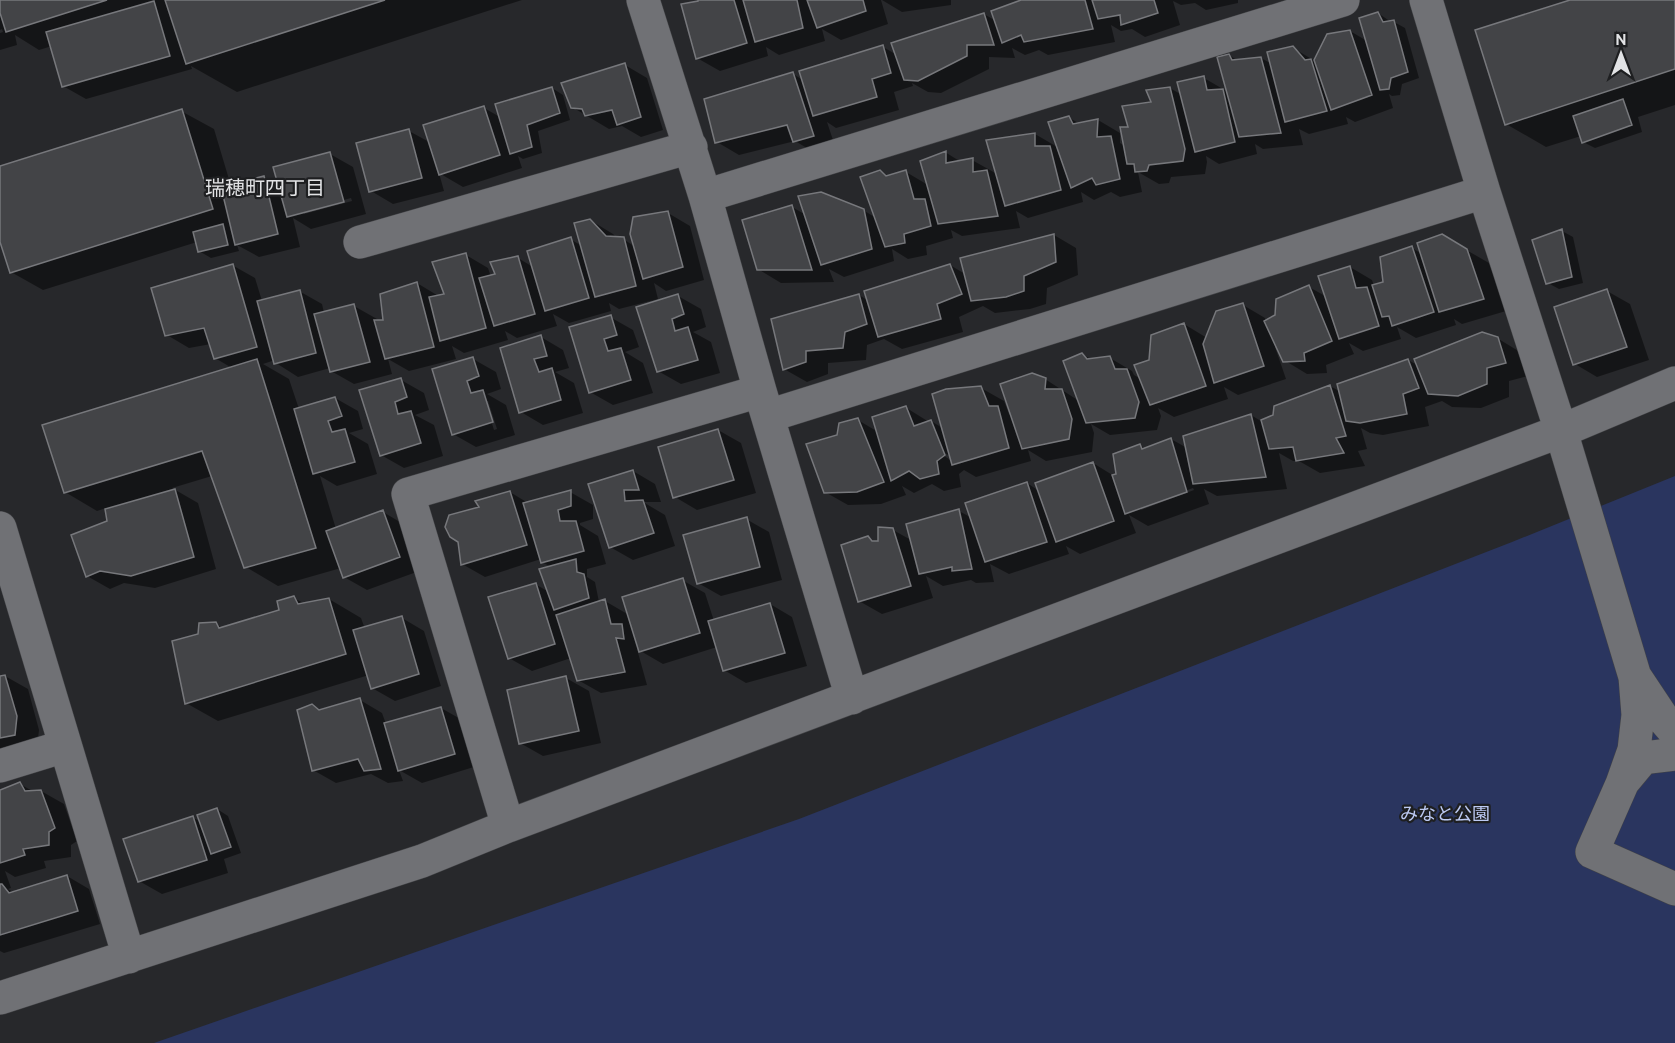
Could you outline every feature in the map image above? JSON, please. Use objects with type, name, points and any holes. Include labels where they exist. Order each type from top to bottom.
[{"type":"street","points":[[643,0],[691,147],[852,698]]},
{"type":"street","points":[[705,196],[1343,0]]},
{"type":"street","points":[[1426,0],[1484,192],[1561,431],[1635,677],[1638,715],[1634,750],[1622,784],[1592,852],[1675,889]]},
{"type":"street","points":[[360,242],[691,147]]},
{"type":"street","points":[[508,826],[408,495],[764,403],[1484,192]]},
{"type":"street","points":[[0,998],[422,861],[508,826],[1561,431],[1675,383]]},
{"type":"street","points":[[0,528],[129,957]]},
{"type":"street","points":[[1635,677],[1675,732]]},
{"type":"street","points":[[0,766],[64,746]]},
{"type":"street","points":[[1622,784],[1643,758],[1675,754]]},
{"type":"green space","name":"みなと公園","points":[[1675,476],[1675,1043],[154,1043],[799,819],[1512,542]]},
{"type":"building","points":[[0,0],[107,0],[6,32],[0,13]]},
{"type":"building","points":[[165,0],[385,0],[186,64]]},
{"type":"building","points":[[698,0],[734,0],[747,43],[696,59],[681,4]]},
{"type":"building","points":[[743,0],[797,0],[803,28],[755,42]]},
{"type":"building","points":[[807,0],[863,0],[866,11],[817,28]]},
{"type":"building","points":[[1021,0],[1085,0],[1093,29],[1024,42],[1021,35],[1002,43],[991,11]]},
{"type":"building","points":[[1092,0],[1154,0],[1158,13],[1121,25],[1120,15],[1098,19]]},
{"type":"building","points":[[1570,0],[1675,0],[1675,69],[1505,125],[1475,30]]},
{"type":"building","points":[[154,1],[170,56],[62,87],[46,32]]},
{"type":"building","points":[[1378,12],[1383,22],[1394,20],[1408,72],[1391,78],[1389,89],[1380,90],[1359,18]]},
{"type":"building","points":[[984,13],[994,45],[967,45],[967,56],[918,81],[904,80],[891,43]]},
{"type":"building","points":[[1350,30],[1372,95],[1331,110],[1314,60],[1327,34]]},
{"type":"building","points":[[883,45],[891,73],[872,79],[877,97],[813,116],[799,71]]},
{"type":"building","points":[[1293,46],[1305,60],[1311,59],[1327,111],[1285,122],[1267,52]]},
{"type":"building","points":[[1229,54],[1232,60],[1261,57],[1281,133],[1239,137],[1217,57]]},
{"type":"building","points":[[625,63],[641,117],[617,125],[612,110],[585,116],[582,109],[571,108],[561,83]]},
{"type":"building","points":[[793,72],[814,136],[793,142],[787,125],[715,143],[704,99]]},
{"type":"building","points":[[1204,76],[1207,90],[1223,89],[1235,142],[1195,152],[1177,82]]},
{"type":"building","points":[[552,87],[560,113],[527,125],[532,147],[510,154],[495,104]]},
{"type":"building","points":[[1170,87],[1185,149],[1183,161],[1149,165],[1147,171],[1135,172],[1134,164],[1127,164],[1120,127],[1128,127],[1122,106],[1151,102],[1146,90]]},
{"type":"building","points":[[1623,99],[1632,125],[1582,143],[1573,116]]},
{"type":"building","points":[[484,106],[500,155],[439,175],[423,125]]},
{"type":"building","points":[[182,109],[213,209],[10,273],[0,242],[0,166]]},
{"type":"building","points":[[1069,116],[1073,124],[1098,119],[1097,137],[1111,136],[1120,179],[1096,185],[1092,178],[1071,188],[1048,122]]},
{"type":"building","points":[[409,129],[422,178],[369,192],[356,143]]},
{"type":"building","points":[[1035,133],[1035,146],[1050,146],[1061,190],[1005,206],[986,140]]},
{"type":"building","points":[[946,151],[946,163],[973,158],[973,172],[987,170],[998,216],[938,224],[920,161]]},
{"type":"building","points":[[330,152],[344,202],[287,217],[273,167]]},
{"type":"building","points":[[880,170],[886,176],[906,170],[914,199],[925,199],[931,226],[904,234],[905,243],[885,247],[860,177]]},
{"type":"building","points":[[264,176],[278,234],[235,245],[221,187]]},
{"type":"building","points":[[821,192],[864,209],[872,249],[821,265],[798,196]]},
{"type":"building","points":[[792,205],[812,270],[757,270],[742,220]]},
{"type":"building","points":[[668,211],[683,267],[643,279],[630,234],[633,217]]},
{"type":"building","points":[[590,219],[606,236],[624,237],[636,286],[595,297],[574,223]]},
{"type":"building","points":[[223,224],[228,245],[198,252],[193,232]]},
{"type":"building","points":[[1562,229],[1572,277],[1546,284],[1532,240]]},
{"type":"building","points":[[1054,234],[1056,262],[1024,276],[1024,291],[1006,297],[971,301],[960,258]]},
{"type":"building","points":[[1442,234],[1467,249],[1484,299],[1439,312],[1417,243]]},
{"type":"building","points":[[571,237],[589,298],[545,311],[527,251]]},
{"type":"building","points":[[1412,246],[1434,312],[1392,326],[1389,316],[1382,317],[1372,285],[1383,282],[1380,257]]},
{"type":"building","points":[[466,253],[486,328],[440,341],[429,297],[444,294],[432,262]]},
{"type":"building","points":[[518,256],[535,314],[494,326],[479,278],[495,274],[490,262]]},
{"type":"building","points":[[233,264],[257,347],[214,359],[204,328],[165,336],[151,288]]},
{"type":"building","points":[[950,264],[962,294],[937,304],[941,319],[878,337],[864,291]]},
{"type":"building","points":[[1350,266],[1356,288],[1367,287],[1379,326],[1339,339],[1318,276]]},
{"type":"building","points":[[417,282],[434,347],[385,359],[374,320],[383,320],[380,294]]},
{"type":"building","points":[[1309,285],[1332,341],[1304,353],[1305,361],[1283,362],[1264,321],[1275,315],[1276,299]]},
{"type":"building","points":[[1607,289],[1627,347],[1573,365],[1554,307]]},
{"type":"building","points":[[300,290],[316,353],[274,364],[257,301]]},
{"type":"building","points":[[678,294],[684,314],[672,319],[675,331],[688,327],[698,360],[657,372],[636,307]]},
{"type":"building","points":[[859,294],[867,324],[845,332],[843,348],[806,351],[806,362],[783,370],[771,319]]},
{"type":"building","points":[[1243,303],[1264,366],[1214,383],[1203,344],[1216,311]]},
{"type":"building","points":[[354,304],[370,362],[330,372],[314,314]]},
{"type":"building","points":[[611,315],[617,335],[604,339],[608,351],[621,348],[631,380],[589,393],[569,327]]},
{"type":"building","points":[[1184,323],[1206,386],[1150,405],[1134,365],[1149,360],[1151,335]]},
{"type":"building","points":[[1482,332],[1498,337],[1506,363],[1487,368],[1487,384],[1458,396],[1428,394],[1414,359]]},
{"type":"building","points":[[541,335],[547,356],[534,359],[539,372],[552,368],[561,400],[519,413],[500,348]]},
{"type":"building","points":[[1082,353],[1087,359],[1110,356],[1115,369],[1127,369],[1139,402],[1135,418],[1086,423],[1063,361]]},
{"type":"building","points":[[473,357],[479,376],[467,381],[471,393],[483,390],[493,422],[452,435],[432,369]]},
{"type":"building","points":[[257,359],[316,548],[244,568],[202,451],[64,493],[42,425]]},
{"type":"building","points":[[1408,359],[1419,388],[1403,394],[1407,414],[1360,423],[1346,421],[1337,384]]},
{"type":"building","points":[[1032,373],[1046,378],[1045,389],[1062,389],[1072,419],[1069,439],[1022,449],[1000,384]]},
{"type":"building","points":[[401,378],[407,397],[395,402],[398,414],[411,411],[421,443],[380,456],[359,390]]},
{"type":"building","points":[[1330,385],[1346,436],[1336,438],[1344,453],[1296,461],[1293,447],[1269,449],[1261,420],[1273,415],[1274,406]]},
{"type":"building","points":[[981,386],[989,406],[998,406],[1009,448],[952,465],[932,394],[946,389]]},
{"type":"building","points":[[335,397],[342,416],[328,421],[332,432],[345,429],[355,462],[313,474],[294,409]]},
{"type":"building","points":[[906,406],[914,426],[931,420],[945,455],[937,461],[939,474],[920,479],[909,471],[891,481],[872,417]]},
{"type":"building","points":[[1251,414],[1266,477],[1193,484],[1183,436]]},
{"type":"building","points":[[858,418],[884,482],[857,492],[824,493],[806,444],[837,435],[839,423]]},
{"type":"building","points":[[718,429],[734,480],[673,498],[658,447]]},
{"type":"building","points":[[1171,438],[1187,492],[1125,514],[1112,475],[1116,474],[1113,454],[1140,444],[1142,449]]},
{"type":"building","points":[[1093,462],[1114,521],[1056,542],[1035,483]]},
{"type":"building","points":[[633,470],[639,490],[624,490],[625,501],[643,500],[654,533],[609,548],[588,484]]},
{"type":"building","points":[[1027,482],[1047,542],[985,562],[965,503]]},
{"type":"building","points":[[175,489],[194,557],[131,576],[100,571],[86,577],[71,535],[107,521],[105,509]]},
{"type":"building","points":[[571,490],[571,506],[558,510],[560,521],[576,521],[584,551],[541,563],[523,503]]},
{"type":"building","points":[[510,491],[527,545],[461,565],[458,542],[450,537],[445,527],[449,515],[479,507],[475,501]]},
{"type":"building","points":[[959,509],[972,569],[952,571],[952,567],[919,574],[906,524]]},
{"type":"building","points":[[383,510],[400,557],[343,578],[326,531]]},
{"type":"building","points":[[747,517],[760,567],[697,584],[683,535]]},
{"type":"building","points":[[878,527],[893,528],[911,586],[858,602],[841,545],[868,536],[872,541],[878,541]]},
{"type":"building","points":[[576,559],[577,572],[584,574],[589,598],[554,610],[539,569]]},
{"type":"building","points":[[683,578],[700,633],[639,652],[622,597]]},
{"type":"building","points":[[536,583],[555,644],[508,659],[488,597]]},
{"type":"building","points":[[294,596],[298,604],[329,598],[346,654],[185,704],[172,641],[198,634],[199,623],[216,622],[219,628],[279,610],[277,601]]},
{"type":"building","points":[[605,599],[611,624],[622,624],[624,639],[616,638],[625,672],[577,681],[556,615]]},
{"type":"building","points":[[770,603],[785,653],[723,671],[708,621]]},
{"type":"building","points":[[402,616],[419,674],[371,689],[353,630]]},
{"type":"building","points":[[5,675],[17,716],[15,735],[0,738],[0,676]]},
{"type":"building","points":[[566,676],[579,731],[519,744],[507,690]]},
{"type":"building","points":[[360,698],[381,769],[364,771],[358,759],[312,771],[297,710],[312,704],[319,710]]},
{"type":"building","points":[[441,707],[455,754],[398,771],[384,723]]},
{"type":"building","points":[[20,782],[25,791],[41,790],[55,828],[49,832],[49,845],[23,849],[25,855],[0,863],[0,790]]},
{"type":"building","points":[[217,808],[231,847],[211,854],[197,815]]},
{"type":"building","points":[[193,816],[207,860],[138,882],[123,839]]},
{"type":"building","points":[[67,875],[78,911],[0,935],[0,884],[9,893]]},
{"type":"district","name":"瑞穂町四丁目","points":[[265,188]]}]
